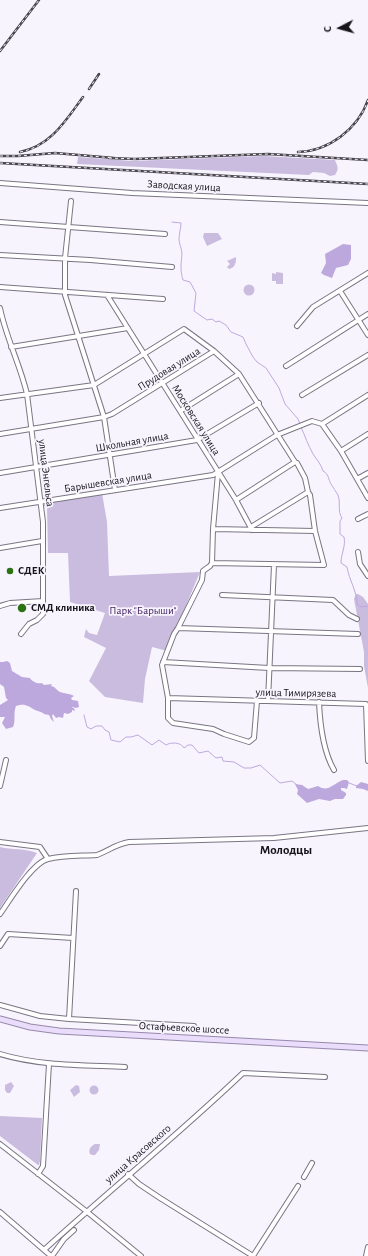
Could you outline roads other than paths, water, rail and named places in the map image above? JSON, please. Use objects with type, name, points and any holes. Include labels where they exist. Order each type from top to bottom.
[{"type":"main road","name":"Остафьевское шоссе","points":[[0,1019],[30,1027],[59,1031],[368,1048]]},
{"type":"main road","name":"Остафьевское шоссе","points":[[0,1023],[29,1030],[57,1034],[368,1052]]},
{"type":"street","name":"Заводская улица","points":[[0,183],[132,193],[368,203]]},
{"type":"street","points":[[71,201],[65,258],[64,291],[104,417],[115,490]]},
{"type":"street","points":[[0,222],[166,234]]},
{"type":"street","points":[[0,255],[65,258],[172,267]]},
{"type":"street","points":[[297,326],[313,307],[368,274]]},
{"type":"street","points":[[0,287],[163,299]]},
{"type":"street","points":[[340,290],[368,335]]},
{"type":"street","name":"Московская улица","points":[[107,295],[236,500],[252,529]]},
{"type":"street","name":"улица Энгельса","points":[[0,308],[10,347],[22,375],[26,394],[43,522],[43,614],[37,620],[28,624],[21,634]]},
{"type":"street","points":[[286,366],[368,314]]},
{"type":"street","points":[[10,347],[128,328]]},
{"type":"street","points":[[0,398],[94,385],[184,329],[214,351]]},
{"type":"street","name":"Прудовая улица","points":[[0,434],[104,417],[112,414],[214,351],[239,374],[277,435],[297,463],[305,478],[310,495],[315,532],[324,566],[274,565]]},
{"type":"street","points":[[302,395],[368,355]]},
{"type":"street","points":[[180,411],[239,374]]},
{"type":"street","points":[[322,424],[368,395]]},
{"type":"street","name":"Школьная улица","points":[[0,473],[197,440],[258,403]]},
{"type":"street","points":[[257,701],[254,738],[249,742],[224,734],[213,728],[173,723],[168,718],[168,698],[162,665],[174,634],[202,580],[203,570],[212,563],[213,529],[218,473],[277,435],[304,424],[315,422],[322,424],[368,498]]},
{"type":"street","points":[[340,451],[368,434]]},
{"type":"street","points":[[236,500],[295,462]]},
{"type":"street","points":[[357,479],[368,472]]},
{"type":"street","name":"Барышевская улица","points":[[0,508],[218,473]]},
{"type":"street","points":[[252,529],[308,492]]},
{"type":"street","points":[[358,519],[368,514]]},
{"type":"street","points":[[213,529],[315,532]]},
{"type":"street","points":[[0,548],[42,541]]},
{"type":"street","points":[[358,552],[360,564],[367,571],[368,576]]},
{"type":"street","points":[[212,563],[274,565],[268,701]]},
{"type":"street","points":[[222,595],[333,600],[349,615],[357,619]]},
{"type":"street","points":[[0,606],[10,603],[43,601]]},
{"type":"street","points":[[178,628],[358,634]]},
{"type":"street","points":[[163,662],[269,668],[360,669]]},
{"type":"street","name":"улица Тимирязева","points":[[168,698],[366,704],[368,761]]},
{"type":"street","points":[[319,702],[320,724],[329,762],[334,770]]},
{"type":"street","points":[[0,786],[6,760]]},
{"type":"street","points":[[0,914],[31,871],[41,862],[48,859],[97,855],[121,843],[129,842],[274,838],[368,828]]},
{"type":"street","points":[[0,842],[40,847],[48,859]]},
{"type":"street","points":[[69,1019],[76,891]]},
{"type":"street","points":[[0,946],[8,934],[73,938]]},
{"type":"street","points":[[0,1005],[40,1016],[194,1026]]},
{"type":"street","points":[[0,1054],[16,1059],[49,1064],[125,1067]]},
{"type":"street","points":[[38,1174],[43,1166],[49,1064]]},
{"type":"street","name":"улица Красовского","points":[[44,1250],[128,1174],[197,1116],[243,1073],[325,1077]]},
{"type":"street","points":[[0,1144],[141,1256]]},
{"type":"street","points":[[304,1177],[312,1164]]},
{"type":"street","points":[[128,1174],[139,1184],[160,1198],[253,1256],[298,1186]]},
{"type":"street","points":[[0,1212],[51,1256],[74,1230]]},
{"type":"street","points":[[366,1256],[368,1247]]},
{"type":"waterway","points":[[172,222],[181,223],[179,239],[182,252],[181,273],[183,280],[190,282],[196,293],[194,311],[207,320],[212,319],[216,322],[219,321],[226,325],[231,332],[243,337],[253,357],[257,362],[266,368],[279,388],[285,404],[298,419],[300,424]]},
{"type":"waterway","points":[[301,427],[313,454],[338,495],[342,518],[340,521],[340,534],[344,537],[341,563],[347,567],[356,595],[357,604],[361,607],[368,606]]},
{"type":"waterway","points":[[84,715],[87,727],[91,729],[96,726],[102,726],[109,732],[111,740],[120,742],[126,737],[138,735],[152,745],[159,740],[166,745],[176,743],[184,748],[188,745],[192,745],[199,753],[208,751],[216,758],[222,757],[223,761],[234,762],[244,768],[251,768],[260,765],[280,783],[292,781],[297,785]]},
{"type":"waterway","points":[[349,783],[357,786]]},
{"type":"railway","points":[[0,51],[39,0]]},
{"type":"railway","points":[[89,89],[99,74]]},
{"type":"railway","points":[[20,152],[31,149],[49,138],[64,123],[83,97]]},
{"type":"railway","points":[[298,152],[321,148],[341,136],[350,129],[357,120],[368,100]]},
{"type":"railway","points":[[0,156],[55,153],[114,158]]},
{"type":"railway","points":[[109,158],[135,159],[268,154],[368,160]]},
{"type":"railway","points":[[0,163],[368,184]]},
{"type":"place","name":"СДЕК","points":[[10,571]]},
{"type":"place","name":"СМД клиника","points":[[22,608]]},
{"type":"district","name":"Молодцы","points":[[286,850]]},
{"type":"park label","name":"Парк \"Барыши\"","points":[[143,611]]}]
